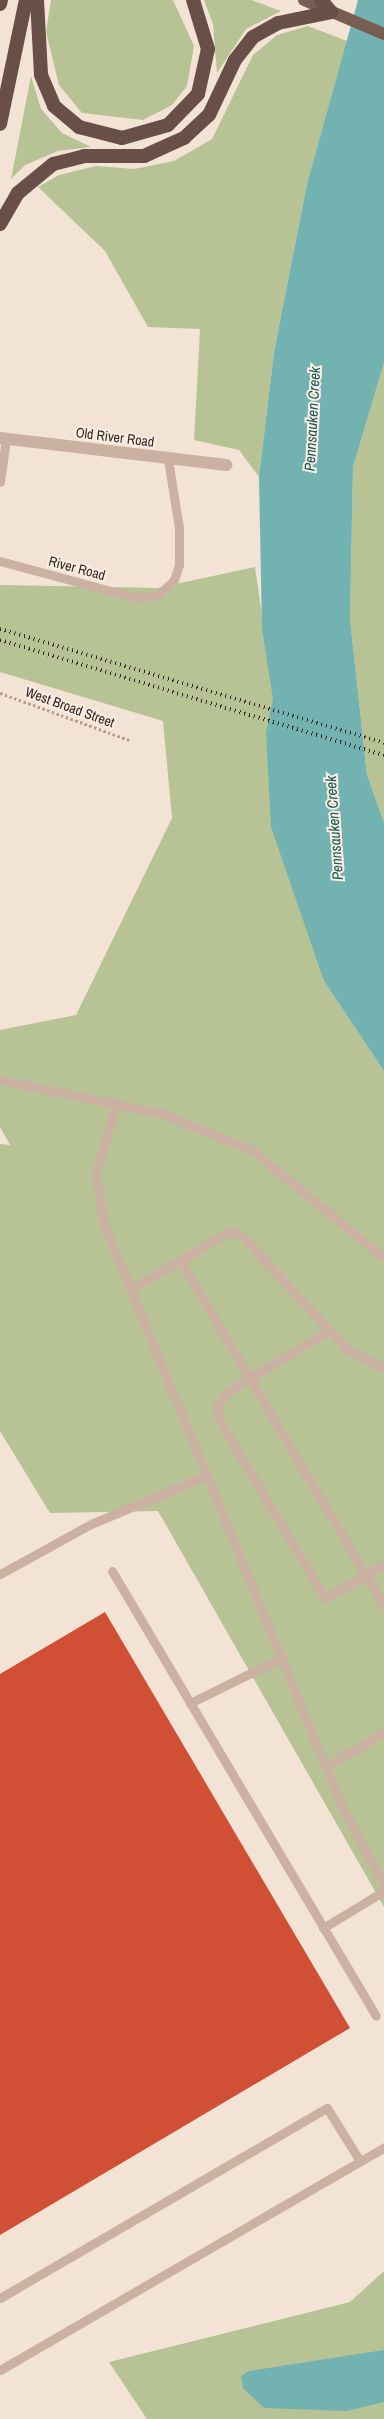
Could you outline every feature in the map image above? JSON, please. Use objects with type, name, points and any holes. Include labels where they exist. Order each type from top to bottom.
[{"type":"highway","points":[[0,4],[1,0]]},
{"type":"highway","points":[[0,124],[26,0]]},
{"type":"highway","points":[[37,0],[41,75],[54,106],[79,127],[122,138],[168,125],[198,94],[208,49],[193,0]]},
{"type":"highway","points":[[320,0],[331,12]]},
{"type":"highway","points":[[0,224],[18,194],[53,164],[84,156],[144,156],[184,138],[209,115],[235,60],[253,37],[278,23],[331,12]]},
{"type":"main road","points":[[304,0],[384,34]]},
{"type":"street","name":"Old River Road","points":[[3,439],[226,465]]},
{"type":"lane","points":[[0,482],[3,439]]},
{"type":"lane","name":"River Road","points":[[0,561],[146,600],[166,590],[179,565],[179,528],[168,459]]},
{"type":"lane","points":[[0,1080],[164,1114],[252,1151],[384,1258]]},
{"type":"lane","points":[[116,1104],[96,1174],[103,1222],[283,1657],[343,1810],[384,1886]]},
{"type":"lane","points":[[131,1289],[228,1232],[241,1235],[328,1331],[348,1350],[384,1368]]},
{"type":"lane","points":[[180,1260],[384,1607]]},
{"type":"lane","points":[[328,1331],[227,1392],[217,1406],[220,1422],[325,1598],[384,1564]]},
{"type":"lane","points":[[0,1574],[91,1524],[208,1475]]},
{"type":"lane","points":[[112,1571],[376,2016]]},
{"type":"lane","points":[[190,1703],[283,1657]]},
{"type":"lane","points":[[326,1767],[384,1732]]},
{"type":"lane","points":[[323,1928],[384,1892]]},
{"type":"lane","points":[[0,2298],[327,2108],[360,2161]]},
{"type":"lane","points":[[0,2370],[384,2146]]},
{"type":"path","name":"West Broad Street","points":[[0,693],[132,741]]},
{"type":"green space","points":[[51,0],[173,0],[194,46],[187,86],[172,105],[143,120],[82,113],[59,85],[46,32]]},
{"type":"green space","points":[[204,0],[251,0],[281,11],[246,29],[217,73],[213,24]]},
{"type":"green space","points":[[308,26],[347,41],[307,184],[274,352],[259,477],[239,450],[194,440],[200,329],[148,327],[105,251],[38,187],[59,175],[96,166],[134,169],[174,161],[212,139],[253,55],[277,35]]},
{"type":"green space","points":[[31,76],[41,109],[62,133],[91,147],[58,151],[25,165],[11,179]]},
{"type":"green space","points":[[384,363],[384,822],[367,775],[350,619],[353,467]]},
{"type":"green space","points":[[255,567],[274,699],[266,732],[324,981],[384,1071],[384,1907],[158,1511],[50,1513],[0,1431],[0,1144],[10,1145],[0,1127],[0,1030],[76,1015],[172,818],[163,721],[0,672],[0,585],[157,588]]},
{"type":"green space","points":[[384,2271],[384,2419],[147,2419],[109,2362],[350,2302]]},
{"type":"water","name":"Pennsauken Creek","points":[[358,0],[384,0],[384,363],[353,467],[350,619],[367,775],[384,822],[384,1071],[324,981],[271,827],[266,732],[273,699],[262,629],[259,477],[274,352],[307,184]]},
{"type":"water","points":[[384,2350],[384,2402],[347,2411],[264,2408],[243,2388],[241,2376],[249,2371]]},
{"type":"building","points":[[105,1612],[350,2028],[0,2235],[0,1674]]},
{"type":"railway","points":[[0,629],[384,743]]},
{"type":"railway","points":[[0,640],[384,755]]}]
